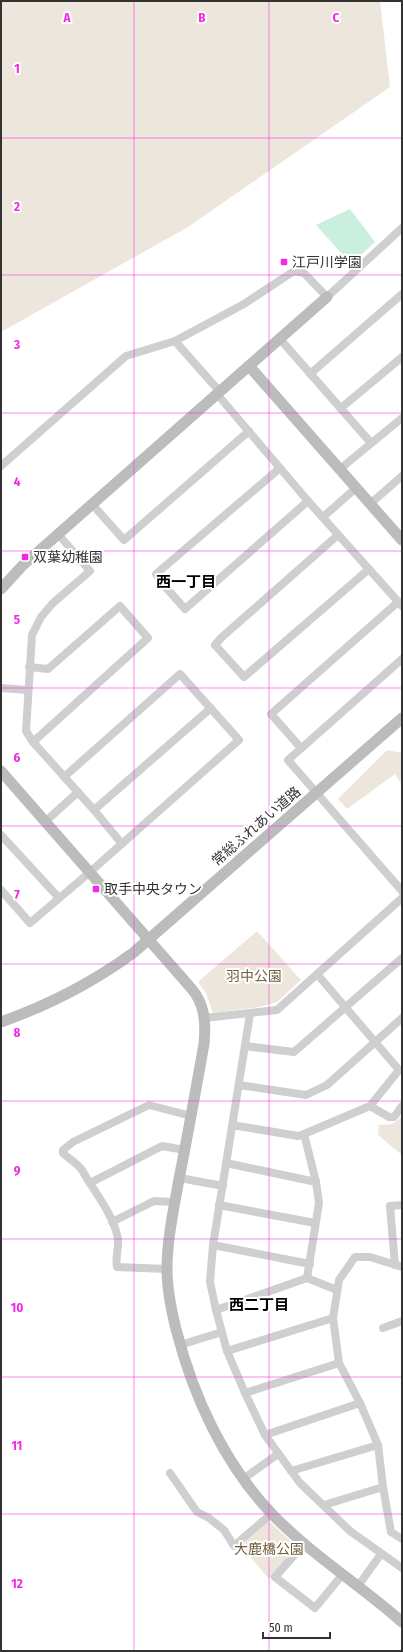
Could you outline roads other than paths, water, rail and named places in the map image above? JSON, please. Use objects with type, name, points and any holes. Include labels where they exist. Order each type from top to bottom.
[{"type":"street","points":[[1,589],[14,574],[58,534],[280,339],[402,228]]},
{"type":"street","points":[[1,466],[126,356],[175,341],[244,304],[294,270],[304,273],[327,297]]},
{"type":"street","points":[[310,374],[402,294]]},
{"type":"street","points":[[280,339],[371,443]]},
{"type":"street","points":[[175,341],[308,501],[400,604],[271,714],[301,748]]},
{"type":"street","points":[[341,408],[402,357]]},
{"type":"street","points":[[249,366],[370,504],[401,537]]},
{"type":"street","points":[[340,470],[402,418]]},
{"type":"street","points":[[92,504],[124,540],[249,431]]},
{"type":"street","points":[[280,468],[156,574],[161,582],[185,609],[308,501]]},
{"type":"street","points":[[370,504],[402,476]]},
{"type":"street","points":[[323,517],[356,488]]},
{"type":"street","points":[[58,534],[90,571],[53,602],[41,616],[32,635],[26,731],[32,742],[64,776],[122,844]]},
{"type":"street","points":[[338,535],[222,637],[215,645],[244,677],[369,569]]},
{"type":"street","points":[[29,668],[48,669],[120,606],[148,638],[32,742]]},
{"type":"street","points":[[402,659],[288,760],[402,891]]},
{"type":"street","points":[[1,890],[30,923],[239,740],[180,674],[64,776]]},
{"type":"street","points":[[1,688],[28,690]]},
{"type":"street","points":[[94,810],[211,708]]},
{"type":"street","name":"常総ふれあい道路","points":[[1,1022],[29,1012],[64,996],[118,964],[149,940],[402,718]]},
{"type":"street","points":[[1,771],[198,996],[202,1006],[205,1018],[204,1044],[175,1202],[167,1269],[171,1308],[180,1345],[189,1374],[205,1412],[229,1458],[243,1479],[271,1514],[304,1544],[402,1622]]},
{"type":"street","points":[[46,822],[78,792]]},
{"type":"street","points":[[1,835],[59,898]]},
{"type":"street","points":[[205,1018],[277,1010],[402,898]]},
{"type":"street","points":[[245,1046],[294,1052],[402,958]]},
{"type":"street","points":[[232,1125],[298,1136],[370,1106],[399,1070],[317,974]]},
{"type":"street","points":[[250,1014],[213,1246],[210,1282],[222,1332],[245,1393],[265,1435],[300,1483],[350,1531],[402,1568]]},
{"type":"street","points":[[239,1085],[306,1094],[327,1085],[402,1018]]},
{"type":"street","points":[[167,1269],[117,1267],[118,1239],[112,1222],[90,1183],[83,1175],[81,1169],[63,1153],[64,1148],[73,1142],[149,1105],[191,1116]]},
{"type":"street","points":[[370,1106],[389,1117],[394,1117],[402,1106]]},
{"type":"street","points":[[304,1134],[316,1182],[319,1203],[307,1278]]},
{"type":"street","points":[[90,1183],[162,1146],[184,1150]]},
{"type":"street","points":[[226,1163],[316,1182]]},
{"type":"street","points":[[180,1178],[223,1186]]},
{"type":"street","points":[[112,1222],[154,1201],[175,1202]]},
{"type":"street","points":[[402,1205],[390,1206],[398,1266],[370,1256],[355,1257],[339,1280],[333,1318],[339,1363],[360,1403],[378,1445],[383,1487],[391,1532],[402,1539]]},
{"type":"street","points":[[219,1206],[315,1223]]},
{"type":"street","points":[[213,1246],[310,1264]]},
{"type":"street","points":[[216,1310],[307,1278],[337,1290]]},
{"type":"street","points":[[228,1351],[333,1318]]},
{"type":"street","points":[[383,1328],[402,1321]]},
{"type":"street","points":[[180,1345],[222,1332]]},
{"type":"street","points":[[245,1393],[339,1363]]},
{"type":"street","points":[[265,1435],[360,1403]]},
{"type":"street","points":[[291,1471],[378,1445]]},
{"type":"street","points":[[243,1479],[278,1454]]},
{"type":"street","points":[[170,1473],[198,1512],[209,1518],[224,1530],[234,1546],[271,1514]]},
{"type":"street","points":[[324,1505],[383,1487]]},
{"type":"street","points":[[304,1544],[275,1577],[315,1608],[342,1575]]},
{"type":"street","points":[[358,1586],[381,1554]]},
{"type":"place","name":"江戸川学園","points":[[284,262]]},
{"type":"place","name":"双葉幼稚園","points":[[25,557]]},
{"type":"place","name":"取手中央タウン","points":[[96,889]]},
{"type":"district","name":"西一丁目","points":[[186,582]]},
{"type":"district","name":"西二丁目","points":[[259,1305]]},
{"type":"park label","name":"羽中公園","points":[[254,976]]},
{"type":"park label","name":"大鹿橋公園","points":[[269,1549]]}]
